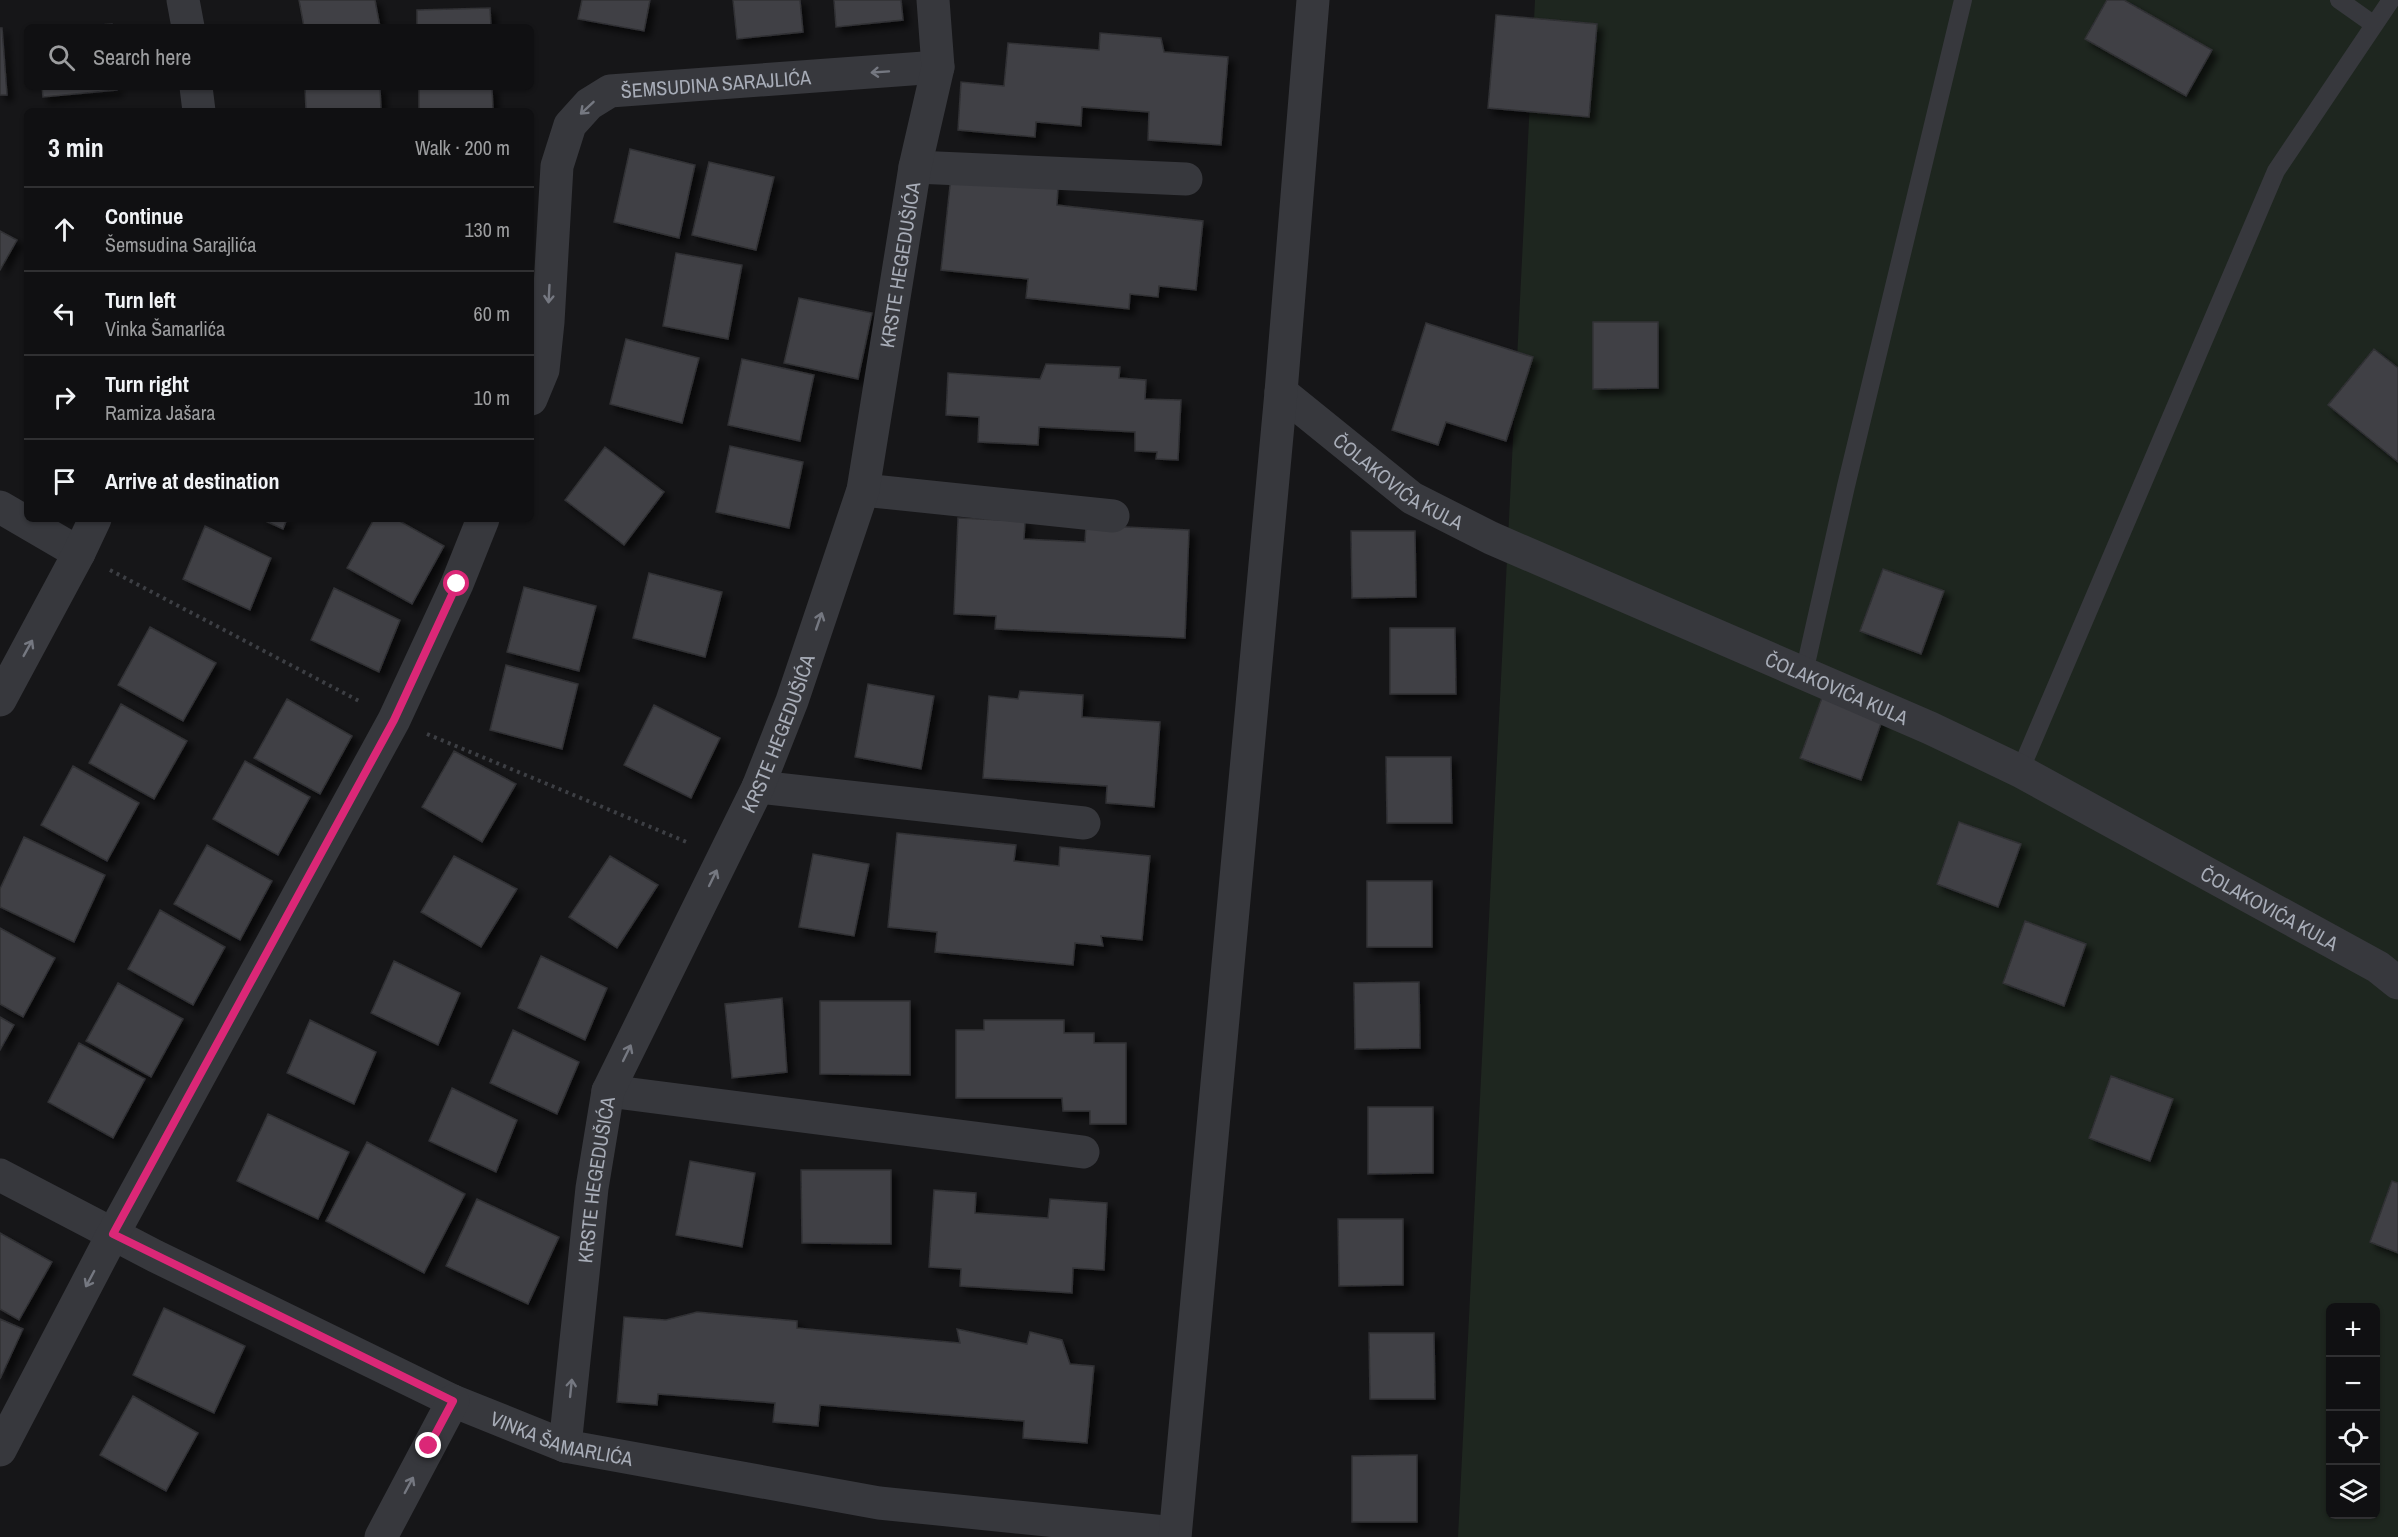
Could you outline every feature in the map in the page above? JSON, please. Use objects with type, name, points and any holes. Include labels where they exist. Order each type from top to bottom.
[{"type":"street","points":[[183,0],[187,24]]},
{"type":"street","name":"KRSTE HEGEDUŠIĆA","points":[[565,1446],[592,1188],[608,1091],[758,788],[792,701],[863,490],[915,167],[938,68],[933,0]]},
{"type":"street","points":[[1175,1535],[1281,392],[1313,0]]},
{"type":"street","name":"ŠEMSUDINA SARAJLIĆA","points":[[534,392],[543,370],[548,322],[557,166],[570,125],[589,104],[610,91],[938,68]]},
{"type":"street","points":[[196,90],[199,108]]},
{"type":"street","points":[[915,167],[1186,179]]},
{"type":"street","name":"ČOLAKOVIĆA KULA","points":[[1281,392],[1412,498],[1491,538],[1930,728],[2020,771],[2378,967],[2398,983]]},
{"type":"street","points":[[863,490],[1113,516]]},
{"type":"street","points":[[0,507],[24,521]]},
{"type":"street","points":[[26,522],[80,554]]},
{"type":"street","points":[[0,700],[80,554],[94,522]]},
{"type":"street","points":[[0,1450],[113,1234],[394,720],[457,584],[482,522]]},
{"type":"street","points":[[758,788],[1084,823]]},
{"type":"street","points":[[608,1091],[1083,1152]]},
{"type":"street","name":"VINKA ŠAMARLIĆA","points":[[0,1175],[113,1234],[453,1401],[565,1446],[879,1503],[1175,1535]]},
{"type":"street","points":[[381,1537],[453,1401]]},
{"type":"lane","points":[[1804,673],[1846,486],[1963,0]]},
{"type":"lane","points":[[2339,0],[2373,24]]},
{"type":"lane","points":[[2020,771],[2276,171],[2391,0]]},
{"type":"shaded area","points":[[1535,0],[2398,0],[2398,1537],[1458,1537]]},
{"type":"building","points":[[299,0],[375,0],[379,24],[303,24]]},
{"type":"building","points":[[582,0],[650,0],[644,31],[578,19]]},
{"type":"building","points":[[733,0],[800,0],[803,32],[737,39]]},
{"type":"building","points":[[834,0],[901,0],[903,20],[836,27]]},
{"type":"building","points":[[2107,0],[2124,0],[2212,50],[2186,96],[2085,39]]},
{"type":"building","points":[[490,8],[491,24],[417,24],[417,10]]},
{"type":"building","points":[[1496,15],[1597,24],[1589,117],[1488,108]]},
{"type":"building","points":[[0,28],[2,28],[7,95],[0,95]]},
{"type":"building","points":[[1100,33],[1161,38],[1164,52],[1228,57],[1221,145],[1148,140],[1149,112],[1082,107],[1081,126],[1036,122],[1035,137],[958,130],[961,82],[1004,86],[1008,43],[1099,50]]},
{"type":"building","points":[[42,90],[117,90],[43,97]]},
{"type":"building","points":[[305,90],[380,90],[381,108],[306,108]]},
{"type":"building","points":[[419,90],[492,90],[493,108],[419,108]]},
{"type":"building","points":[[630,149],[695,165],[679,238],[614,222]]},
{"type":"building","points":[[709,162],[774,177],[756,250],[692,235]]},
{"type":"building","points":[[951,176],[1058,187],[1057,205],[1203,221],[1196,290],[1159,286],[1158,297],[1130,294],[1129,309],[1026,298],[1028,279],[941,270]]},
{"type":"building","points":[[0,231],[17,240],[0,270]]},
{"type":"building","points":[[676,253],[742,265],[728,339],[663,326]]},
{"type":"building","points":[[799,298],[872,313],[858,379],[784,363]]},
{"type":"building","points":[[1593,322],[1658,322],[1658,388],[1593,389]]},
{"type":"building","points":[[1426,323],[1533,357],[1506,441],[1446,422],[1438,445],[1392,430]]},
{"type":"building","points":[[626,339],[699,358],[682,423],[610,404]]},
{"type":"building","points":[[2374,349],[2398,368],[2398,462],[2328,405]]},
{"type":"building","points":[[742,359],[814,375],[800,441],[728,425]]},
{"type":"building","points":[[1046,364],[1120,367],[1119,378],[1146,380],[1145,399],[1181,400],[1178,460],[1156,459],[1157,452],[1135,451],[1135,432],[1039,427],[1038,445],[978,442],[979,417],[946,415],[948,373],[1040,379]]},
{"type":"building","points":[[730,446],[803,462],[789,528],[716,512]]},
{"type":"building","points":[[605,447],[664,492],[624,545],[565,500]]},
{"type":"building","points":[[958,518],[1025,521],[1024,539],[1085,542],[1086,525],[1189,530],[1185,638],[995,629],[996,616],[954,614]]},
{"type":"building","points":[[268,522],[286,522],[283,529]]},
{"type":"building","points":[[372,522],[401,522],[444,546],[412,604],[347,568]]},
{"type":"building","points":[[205,526],[271,558],[250,610],[183,579]]},
{"type":"building","points":[[1351,531],[1415,531],[1416,597],[1352,598]]},
{"type":"building","points":[[1883,569],[1944,591],[1921,654],[1860,631]]},
{"type":"building","points":[[649,573],[722,592],[705,657],[633,638]]},
{"type":"building","points":[[524,587],[596,606],[579,671],[507,652]]},
{"type":"building","points":[[334,588],[400,620],[379,672],[311,640]]},
{"type":"building","points":[[150,627],[216,663],[183,721],[118,685]]},
{"type":"building","points":[[1390,628],[1455,628],[1456,694],[1390,694]]},
{"type":"building","points":[[506,665],[578,684],[562,749],[490,730]]},
{"type":"building","points":[[868,684],[934,696],[921,769],[855,757]]},
{"type":"building","points":[[1020,691],[1083,695],[1082,717],[1160,722],[1154,807],[1106,803],[1107,786],[983,778],[989,696],[1018,699]]},
{"type":"building","points":[[1823,695],[1883,718],[1861,780],[1800,758]]},
{"type":"building","points":[[287,699],[352,736],[320,794],[254,758]]},
{"type":"building","points":[[121,704],[187,741],[154,799],[89,763]]},
{"type":"building","points":[[654,705],[720,738],[691,798],[624,765]]},
{"type":"building","points":[[454,751],[516,784],[482,842],[422,807]]},
{"type":"building","points":[[1386,757],[1451,757],[1452,823],[1387,823]]},
{"type":"building","points":[[245,761],[310,797],[278,855],[213,819]]},
{"type":"building","points":[[73,766],[139,803],[107,861],[41,825]]},
{"type":"building","points":[[1959,822],[2021,844],[1998,907],[1937,884]]},
{"type":"building","points":[[897,833],[1016,845],[1014,861],[1059,866],[1060,847],[1150,856],[1142,940],[1101,936],[1103,946],[1075,943],[1073,965],[935,952],[937,932],[888,927]]},
{"type":"building","points":[[24,837],[105,875],[74,942],[0,907],[0,889]]},
{"type":"building","points":[[207,845],[272,881],[240,940],[174,904]]},
{"type":"building","points":[[813,854],[869,864],[854,936],[799,927]]},
{"type":"building","points":[[454,856],[517,889],[481,947],[421,912]]},
{"type":"building","points":[[610,856],[658,885],[617,948],[569,917]]},
{"type":"building","points":[[1367,881],[1432,881],[1432,947],[1367,947]]},
{"type":"building","points":[[160,910],[225,947],[193,1005],[128,969]]},
{"type":"building","points":[[2025,921],[2086,944],[2064,1006],[2003,983]]},
{"type":"building","points":[[0,928],[55,958],[23,1017],[0,1004]]},
{"type":"building","points":[[541,956],[607,988],[585,1040],[518,1008]]},
{"type":"building","points":[[394,961],[460,993],[438,1045],[371,1013]]},
{"type":"building","points":[[1419,982],[1420,1048],[1355,1049],[1354,983]]},
{"type":"building","points":[[118,983],[183,1019],[151,1077],[86,1041]]},
{"type":"building","points":[[782,998],[787,1072],[732,1078],[725,1004]]},
{"type":"building","points":[[820,1001],[910,1001],[910,1075],[820,1074]]},
{"type":"building","points":[[0,1017],[14,1025],[0,1050]]},
{"type":"building","points":[[310,1020],[376,1052],[354,1104],[287,1073]]},
{"type":"building","points":[[984,1020],[1064,1020],[1064,1033],[1094,1033],[1094,1043],[1126,1043],[1126,1124],[1090,1124],[1090,1111],[1063,1111],[1062,1098],[956,1098],[956,1030],[984,1030]]},
{"type":"building","points":[[513,1030],[579,1062],[557,1114],[490,1083]]},
{"type":"building","points":[[79,1043],[145,1079],[113,1138],[48,1102]]},
{"type":"building","points":[[2111,1076],[2173,1099],[2150,1161],[2089,1138]]},
{"type":"building","points":[[452,1088],[517,1120],[496,1172],[429,1141]]},
{"type":"building","points":[[1368,1107],[1433,1107],[1433,1173],[1368,1174]]},
{"type":"building","points":[[268,1114],[349,1152],[318,1219],[237,1181]]},
{"type":"building","points":[[367,1142],[465,1194],[424,1273],[326,1221]]},
{"type":"building","points":[[690,1161],[755,1173],[742,1247],[676,1235]]},
{"type":"building","points":[[801,1170],[891,1170],[891,1244],[802,1243]]},
{"type":"building","points":[[2392,1181],[2398,1183],[2398,1253],[2370,1242]]},
{"type":"building","points":[[934,1190],[976,1193],[975,1213],[1048,1218],[1050,1199],[1107,1203],[1104,1270],[1073,1268],[1072,1293],[960,1286],[961,1269],[929,1267]]},
{"type":"building","points":[[477,1199],[559,1237],[528,1304],[446,1266]]},
{"type":"building","points":[[1338,1219],[1403,1219],[1403,1285],[1339,1286]]},
{"type":"building","points":[[0,1233],[52,1262],[19,1320],[0,1309]]},
{"type":"building","points":[[164,1308],[245,1346],[214,1413],[133,1375]]},
{"type":"building","points":[[697,1312],[797,1321],[797,1328],[960,1343],[957,1329],[1027,1344],[1030,1332],[1062,1340],[1070,1364],[1094,1366],[1087,1443],[1023,1438],[1024,1421],[820,1405],[818,1426],[773,1422],[775,1403],[658,1394],[657,1405],[617,1402],[624,1317],[666,1320]]},
{"type":"building","points":[[0,1319],[23,1329],[0,1379]]},
{"type":"building","points":[[1369,1333],[1434,1333],[1435,1399],[1370,1399]]},
{"type":"building","points":[[133,1396],[198,1433],[166,1491],[100,1455]]},
{"type":"building","points":[[1417,1455],[1417,1522],[1352,1522],[1352,1456]]},
{"type":"route","points":[[429,1446],[453,1401],[113,1234],[394,720],[457,584]]}]
